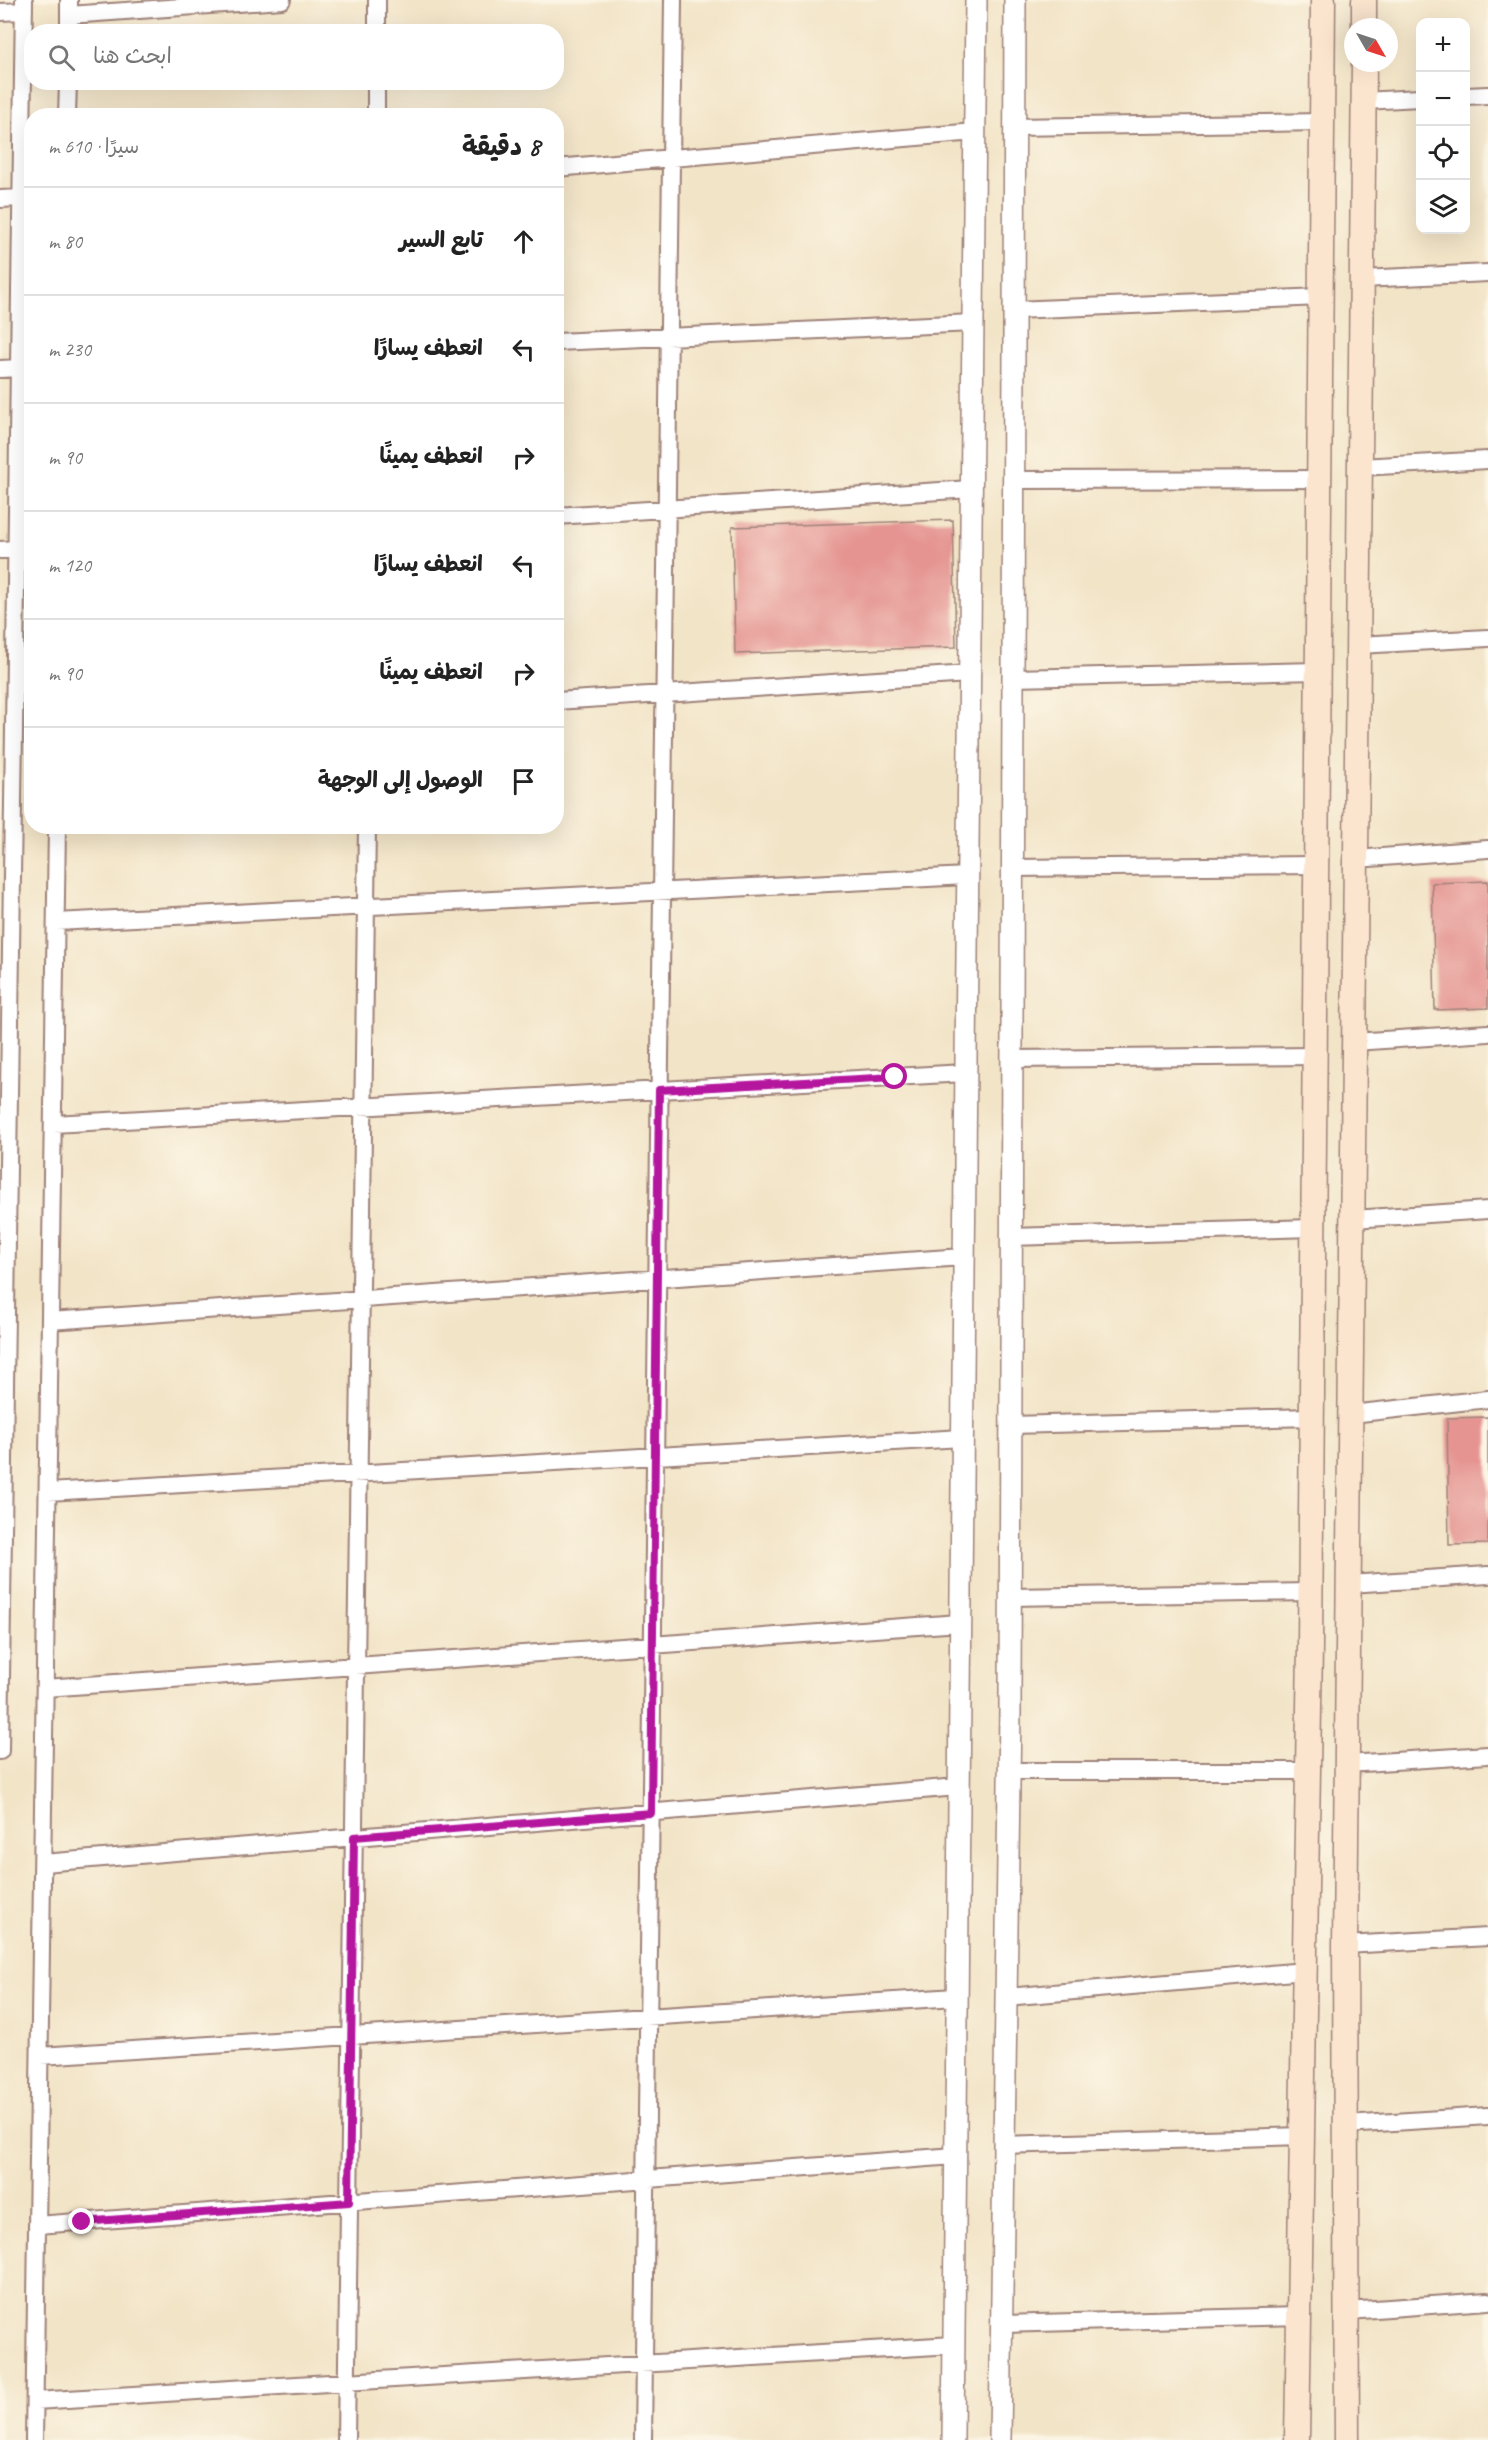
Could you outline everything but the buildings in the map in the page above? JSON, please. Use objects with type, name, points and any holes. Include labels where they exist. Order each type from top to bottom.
[{"type":"main road","points":[[1297,2440],[1311,1592],[1323,0]]},
{"type":"main road","points":[[1364,0],[1364,18]]},
{"type":"main road","points":[[1347,2440],[1345,1945],[1364,72]]},
{"type":"street","points":[[69,16],[282,0]]},
{"type":"street","points":[[377,0],[377,24]]},
{"type":"street","points":[[643,2440],[673,0]]},
{"type":"street","points":[[952,2440],[976,0]]},
{"type":"street","points":[[1000,2440],[1009,1771],[1015,0]]},
{"type":"street","points":[[0,12],[24,5],[19,368],[8,550],[0,1751]]},
{"type":"street","points":[[68,90],[68,108]]},
{"type":"street","points":[[376,90],[376,108]]},
{"type":"street","points":[[1470,96],[1488,95]]},
{"type":"street","points":[[1363,101],[1416,98]]},
{"type":"street","points":[[1014,126],[1322,122]]},
{"type":"street","points":[[564,167],[975,132]]},
{"type":"street","points":[[0,199],[21,198]]},
{"type":"street","points":[[1361,279],[1488,273]]},
{"type":"street","points":[[1014,310],[1321,297]]},
{"type":"street","points":[[564,342],[973,323]]},
{"type":"street","points":[[0,369],[19,368]]},
{"type":"street","points":[[1360,467],[1488,460]]},
{"type":"street","points":[[1013,480],[1319,479]]},
{"type":"street","points":[[564,515],[971,489]]},
{"type":"street","points":[[1358,645],[1488,638]]},
{"type":"street","points":[[1013,678],[1318,671]]},
{"type":"street","points":[[564,700],[969,674]]},
{"type":"street","points":[[34,2440],[57,834]]},
{"type":"street","points":[[346,2440],[367,834]]},
{"type":"street","points":[[1356,858],[1488,849]]},
{"type":"street","points":[[1012,868],[1316,865]]},
{"type":"street","points":[[56,922],[967,876]]},
{"type":"street","points":[[1354,1042],[1488,1033]]},
{"type":"street","points":[[1012,1059],[1315,1056]]},
{"type":"street","points":[[53,1124],[965,1073]]},
{"type":"street","points":[[1353,1219],[1488,1210]]},
{"type":"street","points":[[1011,1237],[1313,1228]]},
{"type":"street","points":[[50,1321],[963,1257]]},
{"type":"street","points":[[1351,1414],[1488,1399]]},
{"type":"street","points":[[1011,1425],[1312,1417]]},
{"type":"street","points":[[48,1492],[962,1438]]},
{"type":"street","points":[[1349,1584],[1488,1575]]},
{"type":"street","points":[[1010,1597],[1311,1592]]},
{"type":"street","points":[[45,1688],[960,1623]]},
{"type":"street","points":[[1347,1764],[1488,1755]]},
{"type":"street","points":[[1009,1771],[1308,1771]]},
{"type":"street","points":[[43,1863],[958,1787]]},
{"type":"street","points":[[1345,1945],[1488,1937]]},
{"type":"street","points":[[1006,1997],[1305,1971]]},
{"type":"street","points":[[40,2056],[956,1997]]},
{"type":"street","points":[[1346,2125],[1488,2116]]},
{"type":"street","points":[[1004,2145],[1302,2136]]},
{"type":"street","points":[[37,2225],[955,2156]]},
{"type":"street","points":[[1347,2311],[1488,2301]]},
{"type":"street","points":[[1002,2325],[1299,2316]]},
{"type":"street","points":[[35,2401],[953,2345]]},
{"type":"route","points":[[82,2222],[349,2202],[354,1837],[651,1813],[659,1090],[895,1077]]}]
